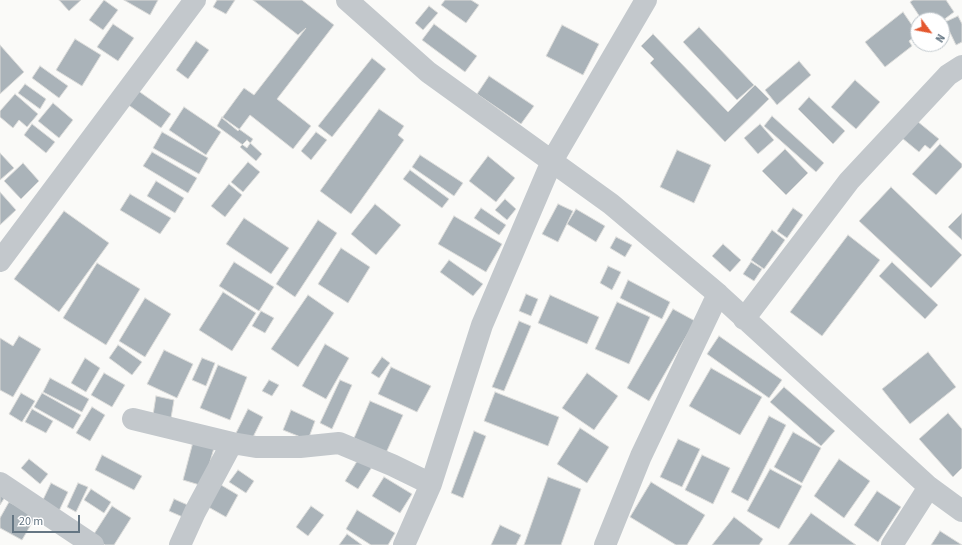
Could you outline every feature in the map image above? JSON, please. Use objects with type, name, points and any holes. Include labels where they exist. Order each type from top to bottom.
[{"type":"street","points":[[0,261],[195,0]]},
{"type":"street","points":[[346,0],[428,72],[611,204],[718,294],[929,487],[959,504]]},
{"type":"street","points":[[404,545],[431,484],[482,326],[552,161],[646,0]]},
{"type":"street","points":[[744,319],[849,181],[948,75],[962,66]]},
{"type":"street","points":[[605,545],[641,456],[718,294]]},
{"type":"street","points":[[133,419],[232,443],[256,447],[300,447],[339,443],[392,465],[431,484]]},
{"type":"street","points":[[180,545],[195,512],[232,443]]},
{"type":"street","points":[[0,483],[93,545]]},
{"type":"street","points":[[892,545],[929,487]]},
{"type":"building","points":[[59,0],[81,0],[69,11]]},
{"type":"building","points":[[104,0],[118,10],[103,30],[89,20]]},
{"type":"building","points":[[124,0],[158,0],[150,15]]},
{"type":"building","points":[[217,0],[235,0],[226,14],[213,7]]},
{"type":"building","points":[[253,0],[302,0],[334,25],[277,99],[311,126],[293,149],[250,115],[238,131],[222,118],[244,88],[254,95],[306,28],[298,35]]},
{"type":"building","points":[[445,0],[471,0],[479,5],[466,23],[441,5]]},
{"type":"building","points":[[913,0],[946,0],[954,12],[950,15],[950,12],[917,12],[910,2]]},
{"type":"building","points":[[429,6],[438,13],[423,30],[415,23]]},
{"type":"building","points":[[903,12],[910,22],[910,48],[885,67],[865,42]]},
{"type":"building","points":[[958,16],[962,24],[962,42],[956,45],[950,32],[950,20]]},
{"type":"building","points":[[113,24],[134,38],[118,61],[97,47]]},
{"type":"building","points":[[434,24],[477,56],[465,72],[422,40]]},
{"type":"building","points":[[562,25],[599,44],[583,75],[546,56]]},
{"type":"building","points":[[699,27],[754,85],[737,100],[683,42]]},
{"type":"building","points":[[653,34],[728,112],[755,85],[769,99],[725,142],[650,63],[654,59],[641,46]]},
{"type":"building","points":[[75,39],[101,55],[82,86],[56,70]]},
{"type":"building","points":[[196,41],[209,50],[188,79],[176,70]]},
{"type":"building","points":[[0,45],[24,72],[0,94]]},
{"type":"building","points":[[372,58],[386,69],[332,137],[318,126]]},
{"type":"building","points":[[799,61],[811,75],[777,105],[765,90]]},
{"type":"building","points":[[40,66],[68,86],[59,98],[32,78]]},
{"type":"building","points":[[489,76],[534,106],[521,124],[477,94]]},
{"type":"building","points":[[855,80],[880,102],[856,129],[831,107]]},
{"type":"building","points":[[25,84],[46,99],[40,109],[18,93]]},
{"type":"building","points":[[137,90],[171,114],[161,128],[127,104]]},
{"type":"building","points":[[15,94],[38,114],[27,127],[19,120],[13,128],[0,117],[0,111]]},
{"type":"building","points":[[809,97],[845,131],[833,144],[798,109]]},
{"type":"building","points":[[53,103],[73,120],[59,138],[38,121]]},
{"type":"building","points":[[184,107],[221,132],[206,155],[169,130]]},
{"type":"building","points":[[379,109],[404,126],[398,135],[404,140],[351,214],[320,191]]},
{"type":"building","points":[[772,116],[824,163],[816,172],[764,126]]},
{"type":"building","points":[[222,117],[253,139],[247,148],[217,126]]},
{"type":"building","points":[[917,121],[939,139],[930,149],[925,145],[919,152],[902,138]]},
{"type":"building","points":[[32,124],[55,142],[46,153],[24,135]]},
{"type":"building","points":[[760,124],[774,140],[758,154],[744,138]]},
{"type":"building","points":[[162,132],[208,158],[199,174],[153,148]]},
{"type":"building","points":[[316,132],[327,140],[311,160],[301,151]]},
{"type":"building","points":[[247,140],[262,154],[256,161],[240,147]]},
{"type":"building","points":[[940,144],[962,164],[962,167],[936,195],[912,174]]},
{"type":"building","points":[[785,149],[808,173],[786,195],[762,171]]},
{"type":"building","points":[[677,150],[711,165],[694,203],[660,187]]},
{"type":"building","points":[[152,152],[197,178],[188,193],[143,166]]},
{"type":"building","points":[[0,153],[14,168],[0,180]]},
{"type":"building","points":[[420,155],[463,183],[454,196],[412,167]]},
{"type":"building","points":[[488,156],[515,178],[496,202],[469,181]]},
{"type":"building","points":[[248,162],[260,172],[243,192],[231,182]]},
{"type":"building","points":[[23,163],[39,181],[21,199],[4,181]]},
{"type":"building","points":[[410,170],[449,199],[442,208],[403,179]]},
{"type":"building","points":[[156,181],[184,198],[175,213],[147,196]]},
{"type":"building","points":[[229,184],[242,195],[225,217],[211,206]]},
{"type":"building","points":[[891,187],[962,255],[931,288],[859,221]]},
{"type":"building","points":[[0,192],[16,210],[0,225]]},
{"type":"building","points":[[130,194],[171,218],[160,234],[120,210]]},
{"type":"building","points":[[505,199],[516,209],[507,220],[495,210]]},
{"type":"building","points":[[375,204],[401,225],[376,255],[351,234]]},
{"type":"building","points":[[558,204],[573,211],[558,242],[542,234]]},
{"type":"building","points":[[481,208],[506,225],[499,235],[474,218]]},
{"type":"building","points":[[793,208],[803,215],[787,238],[777,231]]},
{"type":"building","points":[[576,209],[605,226],[596,242],[567,224]]},
{"type":"building","points":[[64,211],[109,243],[59,312],[14,279]]},
{"type":"building","points":[[962,213],[962,240],[948,227]]},
{"type":"building","points":[[454,216],[502,244],[486,272],[438,244]]},
{"type":"building","points":[[244,218],[289,248],[271,274],[226,244]]},
{"type":"building","points":[[318,220],[337,233],[295,297],[276,284]]},
{"type":"building","points":[[772,230],[785,240],[764,269],[751,260]]},
{"type":"building","points":[[848,235],[880,260],[822,336],[790,312]]},
{"type":"building","points":[[616,237],[632,245],[625,257],[610,248]]},
{"type":"building","points":[[723,244],[741,260],[730,272],[712,256]]},
{"type":"building","points":[[341,248],[370,267],[348,303],[318,284]]},
{"type":"building","points":[[449,260],[483,284],[473,296],[440,272]]},
{"type":"building","points":[[234,262],[274,287],[259,311],[219,286]]},
{"type":"building","points":[[751,262],[762,269],[754,281],[743,274]]},
{"type":"building","points":[[892,262],[938,305],[925,319],[879,276]]},
{"type":"building","points":[[97,263],[140,289],[106,345],[63,318]]},
{"type":"building","points":[[608,266],[621,272],[612,290],[600,283]]},
{"type":"building","points":[[628,280],[670,302],[662,319],[620,298]]},
{"type":"building","points":[[223,292],[256,313],[232,351],[199,330]]},
{"type":"building","points":[[526,294],[538,299],[531,316],[519,311]]},
{"type":"building","points":[[308,295],[334,313],[298,367],[271,349]]},
{"type":"building","points":[[550,295],[599,317],[587,344],[538,323]]},
{"type":"building","points":[[145,298],[171,314],[145,357],[119,341]]},
{"type":"building","points":[[617,302],[650,317],[629,364],[595,349]]},
{"type":"building","points":[[673,309],[695,321],[649,401],[627,388]]},
{"type":"building","points":[[261,311],[274,318],[265,333],[252,326]]},
{"type":"building","points":[[519,321],[531,326],[504,391],[492,387]]},
{"type":"building","points":[[19,336],[41,349],[13,397],[0,390],[0,338],[13,346]]},
{"type":"building","points":[[719,336],[782,380],[769,398],[707,354]]},
{"type":"building","points":[[325,344],[349,358],[326,399],[302,386]]},
{"type":"building","points":[[118,345],[142,362],[132,375],[109,358]]},
{"type":"building","points":[[164,350],[193,364],[177,398],[147,384]]},
{"type":"building","points":[[928,352],[956,387],[910,424],[882,389]]},
{"type":"building","points":[[382,357],[390,363],[379,378],[371,373]]},
{"type":"building","points":[[85,358],[100,368],[86,392],[71,383]]},
{"type":"building","points":[[202,358],[215,363],[206,386],[192,380]]},
{"type":"building","points":[[218,365],[247,377],[230,420],[200,408]]},
{"type":"building","points":[[391,367],[431,386],[417,412],[378,394]]},
{"type":"building","points":[[711,368],[762,397],[740,435],[689,406]]},
{"type":"building","points":[[104,373],[125,385],[112,407],[91,395]]},
{"type":"building","points":[[587,373],[618,396],[594,430],[562,408]]},
{"type":"building","points":[[50,378],[89,399],[82,412],[43,392]]},
{"type":"building","points":[[269,380],[279,385],[272,396],[262,391]]},
{"type":"building","points":[[340,380],[352,385],[332,429],[320,423]]},
{"type":"building","points":[[784,387],[835,431],[821,446],[770,402]]},
{"type":"building","points":[[495,392],[559,417],[548,446],[484,421]]},
{"type":"building","points":[[21,393],[35,401],[22,422],[9,414]]},
{"type":"building","points":[[42,393],[81,415],[73,429],[34,407]]},
{"type":"building","points":[[156,396],[174,400],[171,418],[153,415]]},
{"type":"building","points":[[370,401],[403,415],[386,453],[354,438]]},
{"type":"building","points":[[92,407],[105,415],[90,441],[76,433]]},
{"type":"building","points":[[32,409],[53,421],[46,433],[25,422]]},
{"type":"building","points":[[248,409],[263,417],[251,441],[236,433]]},
{"type":"building","points":[[291,410],[315,421],[308,440],[283,430]]},
{"type":"building","points":[[948,413],[962,429],[962,468],[953,477],[919,439]]},
{"type":"building","points":[[769,416],[786,425],[748,501],[731,492]]},
{"type":"building","points":[[580,428],[609,447],[587,483],[557,464]]},
{"type":"building","points":[[474,431],[486,436],[463,498],[451,493]]},
{"type":"building","points":[[793,432],[821,448],[802,483],[774,467]]},
{"type":"building","points":[[678,439],[700,449],[682,487],[660,477]]},
{"type":"building","points":[[193,442],[214,448],[203,486],[183,480]]},
{"type":"building","points":[[102,455],[142,476],[134,490],[95,470]]},
{"type":"building","points":[[702,455],[730,468],[713,504],[685,490]]},
{"type":"building","points":[[359,458],[372,467],[358,489],[345,481]]},
{"type":"building","points":[[29,459],[48,474],[40,484],[21,468]]},
{"type":"building","points":[[839,459],[870,481],[844,518],[814,496]]},
{"type":"building","points":[[770,469],[802,486],[779,529],[747,511]]},
{"type":"building","points":[[238,470],[254,481],[246,493],[229,482]]},
{"type":"building","points":[[384,477],[412,494],[400,513],[372,496]]},
{"type":"building","points":[[548,477],[581,489],[561,545],[524,545]]},
{"type":"building","points":[[216,482],[238,495],[226,517],[203,504]]},
{"type":"building","points":[[651,482],[705,515],[687,545],[676,545],[630,517]]},
{"type":"building","points":[[51,483],[68,492],[58,513],[41,504]]},
{"type":"building","points":[[78,483],[88,487],[76,512],[67,507]]},
{"type":"building","points":[[91,489],[111,502],[104,513],[84,500]]},
{"type":"building","points":[[877,491],[901,507],[878,542],[854,525]]},
{"type":"building","points":[[0,494],[5,497],[0,505]]},
{"type":"building","points":[[174,499],[190,506],[185,518],[169,511]]},
{"type":"building","points":[[9,502],[36,516],[22,540],[0,528],[0,518]]},
{"type":"building","points":[[112,506],[131,518],[114,545],[105,545],[92,537]]},
{"type":"building","points":[[311,506],[324,515],[308,536],[296,527]]},
{"type":"building","points":[[357,510],[395,533],[388,545],[371,545],[346,529]]},
{"type":"building","points":[[811,513],[856,545],[788,545]]},
{"type":"building","points":[[734,517],[763,539],[759,545],[712,545]]},
{"type":"building","points":[[500,525],[521,535],[516,545],[491,545]]},
{"type":"building","points":[[940,531],[962,545],[931,545]]},
{"type":"building","points":[[347,534],[362,545],[339,545]]}]
